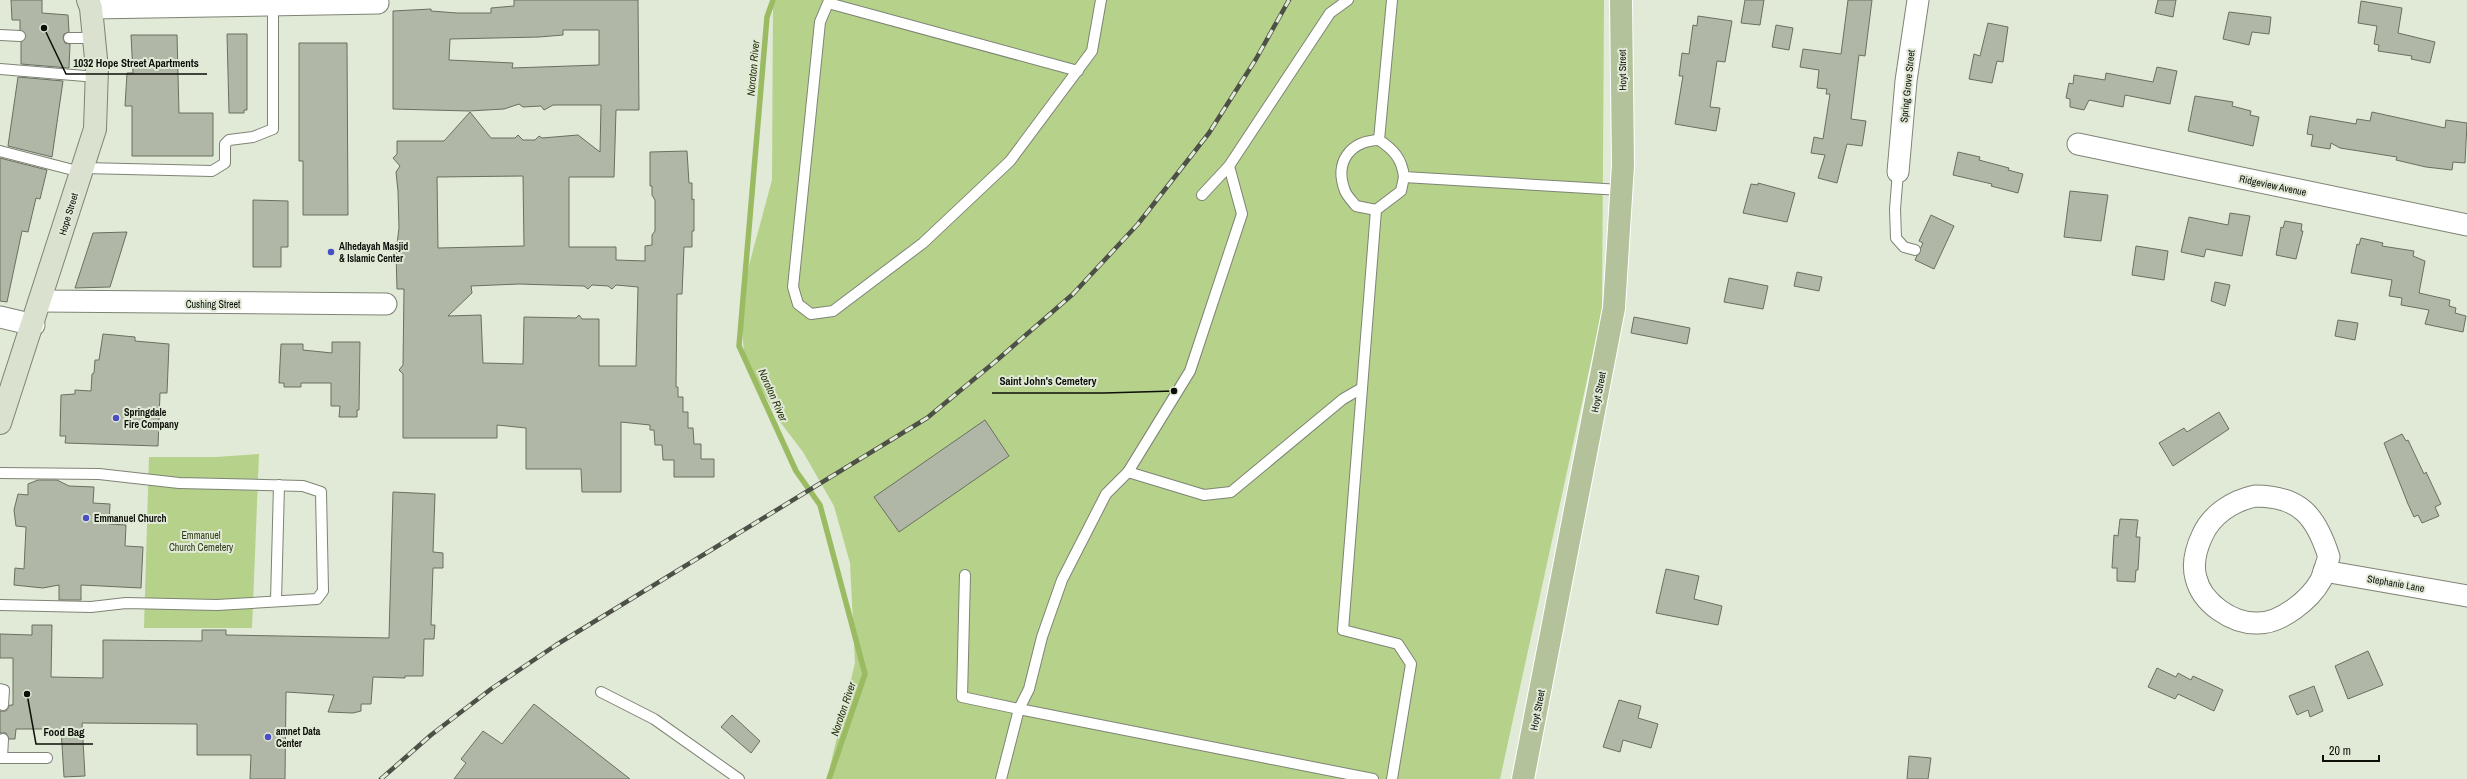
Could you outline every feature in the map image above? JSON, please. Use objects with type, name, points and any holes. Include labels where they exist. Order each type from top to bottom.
[{"type":"main road","name":"Hoyt Street","points":[[1522,779],[1614,308],[1623,131],[1621,0]]},
{"type":"main road","name":"Hope Street","points":[[0,423],[34,325],[95,129],[97,77],[90,4]]},
{"type":"street","name":"Spring Grove Street","points":[[1898,172],[1906,81],[1918,0]]},
{"type":"street","points":[[90,4],[151,3],[273,5],[358,2],[378,3]]},
{"type":"street","name":"Ridgeview Avenue","points":[[2078,144],[2467,225]]},
{"type":"street","name":"Cushing Street","points":[[41,301],[386,304]]},
{"type":"street","points":[[0,317],[34,325]]},
{"type":"street","points":[[2270,496],[2288,501],[2303,511],[2315,522],[2329,557],[2324,571],[2314,589],[2300,603],[2277,618],[2259,623],[2239,621],[2218,609],[2201,589],[2194,567],[2196,554],[2208,523],[2241,499],[2270,496]]},
{"type":"street","name":"Stephanie Lane","points":[[2324,571],[2467,596]]},
{"type":"lane","points":[[1078,71],[828,1],[820,22],[793,287],[798,304],[811,314],[833,311],[923,243],[1010,161],[1078,71],[1092,51],[1101,0]]},
{"type":"lane","points":[[1202,195],[1229,166],[1330,13],[1348,0]]},
{"type":"lane","points":[[1379,140],[1392,0]]},
{"type":"lane","points":[[0,151],[82,170],[212,171],[225,163],[226,144],[229,140],[253,137],[273,129],[273,5]]},
{"type":"lane","points":[[0,35],[20,36]]},
{"type":"lane","points":[[69,38],[94,38]]},
{"type":"lane","points":[[0,69],[97,77]]},
{"type":"lane","points":[[1376,210],[1356,206],[1345,192],[1342,173],[1344,157],[1353,148],[1366,140],[1379,140],[1394,150],[1403,166],[1404,177],[1401,191],[1376,210],[1343,630],[1398,644],[1411,664],[1392,779]]},
{"type":"lane","points":[[1001,779],[1018,709],[1029,689],[1042,637],[1062,580],[1106,494],[1128,472],[1190,371],[1242,214],[1229,166]]},
{"type":"lane","points":[[1898,172],[1895,209],[1896,238],[1904,247],[1915,250]]},
{"type":"lane","points":[[1404,177],[1621,190]]},
{"type":"lane","points":[[1128,472],[1204,495],[1231,492],[1343,399],[1362,388]]},
{"type":"lane","points":[[0,473],[99,474],[179,483],[303,486],[321,492],[323,591],[317,599],[217,605],[126,603],[91,607],[0,605]]},
{"type":"lane","points":[[276,601],[279,485]]},
{"type":"lane","points":[[965,575],[962,697],[1373,779]]},
{"type":"lane","points":[[0,690],[4,690],[3,705]]},
{"type":"lane","points":[[601,692],[654,718],[739,779]]},
{"type":"lane","points":[[3,739],[1,758],[47,758]]},
{"type":"green space","points":[[775,0],[1604,0],[1602,311],[1500,779],[827,779],[855,663],[850,563],[834,506],[803,452],[781,423],[744,359],[741,295],[772,180],[773,7]]},
{"type":"green space","name":"Emmanuel Church Cemetery","points":[[259,454],[252,628],[144,628],[149,457],[216,457]]},
{"type":"building","points":[[11,0],[42,0],[42,13],[68,15],[69,32],[64,34],[63,38],[65,43],[70,44],[69,68],[21,64],[21,42],[26,36],[20,30],[20,20],[12,20]]},
{"type":"building","points":[[514,0],[638,0],[639,110],[616,110],[614,177],[569,177],[569,247],[616,247],[616,260],[645,261],[645,246],[652,245],[652,235],[655,231],[655,200],[652,195],[652,186],[650,186],[650,152],[687,151],[689,183],[692,183],[692,200],[694,199],[694,231],[692,231],[692,247],[684,247],[682,294],[677,294],[676,387],[678,387],[678,397],[683,397],[683,412],[688,412],[688,428],[693,428],[694,444],[701,444],[701,459],[714,459],[714,477],[674,477],[674,460],[663,460],[662,445],[655,445],[654,430],[650,430],[650,425],[621,422],[621,492],[582,492],[581,469],[526,469],[526,428],[497,425],[497,438],[403,438],[403,374],[399,370],[403,365],[404,289],[397,289],[396,252],[399,228],[396,172],[400,166],[393,158],[397,154],[397,141],[444,141],[470,112],[491,138],[515,138],[518,135],[523,140],[535,140],[539,136],[542,138],[578,135],[600,152],[601,105],[553,105],[544,110],[541,106],[523,107],[519,104],[504,109],[469,111],[393,109],[393,11],[431,9],[431,11],[457,13],[491,13],[491,8],[514,6]],"holes":[[[563,30],[599,30],[599,65],[512,68],[513,63],[449,60],[450,39],[539,37],[563,35]],[[523,176],[524,246],[438,248],[437,177]],[[519,284],[584,286],[588,289],[592,285],[608,286],[612,289],[616,285],[638,287],[636,366],[599,366],[599,319],[582,319],[579,315],[576,318],[524,317],[523,364],[483,363],[481,315],[448,316],[472,293],[471,286]]]},
{"type":"building","points":[[1745,0],[1764,0],[1760,25],[1741,23]]},
{"type":"building","points":[[1848,0],[1872,0],[1865,56],[1859,55],[1851,119],[1866,121],[1862,146],[1847,144],[1837,183],[1818,178],[1825,155],[1811,153],[1814,137],[1823,139],[1830,94],[1826,94],[1827,89],[1817,88],[1819,70],[1800,67],[1803,49],[1841,54]]},
{"type":"building","points":[[2158,0],[2176,0],[2173,17],[2155,13]]},
{"type":"building","points":[[2361,1],[2402,8],[2398,33],[2435,42],[2430,63],[2411,59],[2412,56],[2378,51],[2379,45],[2374,44],[2377,26],[2358,23]]},
{"type":"building","points":[[2229,12],[2271,17],[2269,34],[2252,32],[2249,45],[2223,39]]},
{"type":"building","points":[[1698,16],[1732,21],[1725,62],[1717,61],[1710,107],[1720,108],[1716,131],[1675,124],[1683,76],[1679,76],[1682,53],[1689,54],[1693,25],[1697,26]]},
{"type":"building","points":[[1988,23],[2008,27],[2003,62],[1997,61],[1992,83],[1969,79],[1974,54],[1980,56]]},
{"type":"building","points":[[1776,25],[1793,28],[1789,50],[1772,47]]},
{"type":"building","points":[[227,34],[247,34],[247,110],[244,110],[244,113],[229,113]]},
{"type":"building","points":[[131,35],[177,35],[179,113],[213,113],[213,156],[132,156],[132,106],[125,106],[127,73],[133,73]]},
{"type":"building","points":[[299,43],[347,43],[348,215],[303,215],[303,161],[299,161]]},
{"type":"building","points":[[2157,67],[2177,71],[2170,104],[2125,95],[2123,107],[2089,100],[2084,110],[2070,107],[2070,99],[2066,98],[2069,83],[2073,84],[2074,75],[2105,80],[2106,73],[2153,82]]},
{"type":"building","points":[[18,77],[63,81],[52,157],[8,146]]},
{"type":"building","points":[[2195,96],[2233,102],[2232,106],[2251,111],[2250,115],[2259,117],[2253,146],[2188,131]]},
{"type":"building","points":[[2372,112],[2445,128],[2446,120],[2467,123],[2465,163],[2453,162],[2452,170],[2426,167],[2396,160],[2397,157],[2340,148],[2331,143],[2330,149],[2311,146],[2313,135],[2307,134],[2310,116],[2356,124],[2357,119],[2370,121]]},
{"type":"building","points":[[1958,152],[1980,157],[1979,160],[2009,168],[2008,170],[2023,174],[2018,193],[1991,186],[1992,184],[1953,175]]},
{"type":"building","points":[[0,158],[47,170],[40,199],[36,198],[28,232],[22,231],[7,302],[0,301]]},
{"type":"building","points":[[1758,183],[1795,193],[1787,222],[1743,213],[1751,184],[1758,185]]},
{"type":"building","points":[[2070,191],[2108,195],[2101,241],[2064,237]]},
{"type":"building","points":[[253,200],[288,201],[288,247],[281,247],[281,267],[253,267]]},
{"type":"building","points":[[2230,213],[2250,216],[2242,256],[2206,249],[2204,257],[2181,252],[2189,217],[2228,225]]},
{"type":"building","points":[[1931,215],[1954,226],[1934,269],[1915,260],[1923,243],[1919,241]]},
{"type":"building","points":[[2285,221],[2302,224],[2301,231],[2303,231],[2296,259],[2276,255],[2281,227],[2283,228]]},
{"type":"building","points":[[127,232],[110,287],[75,288],[93,233]]},
{"type":"building","points":[[2361,238],[2383,243],[2382,246],[2414,251],[2413,256],[2425,261],[2419,293],[2450,300],[2449,306],[2456,308],[2455,313],[2466,316],[2463,332],[2425,324],[2429,310],[2401,305],[2402,298],[2389,296],[2392,280],[2351,273],[2357,244],[2359,245]]},
{"type":"building","points":[[2136,246],[2168,251],[2164,280],[2132,275]]},
{"type":"building","points":[[1797,272],[1822,277],[1819,291],[1794,286]]},
{"type":"building","points":[[1729,278],[1768,286],[1763,309],[1724,302]]},
{"type":"building","points":[[2215,282],[2230,285],[2225,306],[2211,301]]},
{"type":"building","points":[[1634,317],[1690,328],[1687,344],[1631,333]]},
{"type":"building","points":[[2338,320],[2358,323],[2355,340],[2335,336]]},
{"type":"building","points":[[103,334],[135,337],[135,341],[169,344],[167,393],[160,393],[158,446],[65,443],[66,436],[60,436],[61,395],[75,394],[75,390],[91,391],[92,374],[94,373],[95,360],[99,360]]},
{"type":"building","points":[[332,342],[360,342],[359,410],[357,410],[357,417],[339,417],[340,406],[331,406],[331,383],[301,383],[301,387],[284,387],[284,383],[279,383],[281,344],[303,344],[303,350],[332,353]]},
{"type":"building","points":[[2219,412],[2229,429],[2173,466],[2159,443],[2184,428],[2187,432]]},
{"type":"building","points":[[985,420],[1009,456],[899,532],[874,497]]},
{"type":"building","points":[[2402,434],[2406,441],[2408,440],[2424,474],[2426,472],[2441,504],[2435,507],[2439,516],[2422,523],[2418,515],[2414,517],[2384,443]]},
{"type":"building","points":[[38,480],[57,480],[69,486],[94,487],[93,503],[110,504],[109,524],[126,525],[125,546],[143,547],[141,588],[81,585],[81,600],[59,600],[59,585],[43,588],[14,585],[15,568],[24,569],[26,527],[16,526],[14,510],[18,494],[28,495],[28,484]]},
{"type":"building","points":[[393,492],[435,494],[433,552],[443,553],[443,568],[433,568],[431,625],[435,625],[434,639],[424,639],[423,676],[405,676],[405,678],[373,677],[371,704],[361,704],[361,711],[353,713],[328,712],[334,695],[286,692],[285,779],[250,779],[251,755],[197,755],[197,724],[82,723],[85,776],[64,777],[61,729],[16,729],[15,739],[9,739],[6,733],[0,733],[0,711],[6,711],[10,705],[13,705],[13,658],[0,658],[0,634],[32,635],[32,625],[52,625],[51,677],[103,678],[103,640],[202,641],[202,630],[226,630],[226,635],[389,638]]},
{"type":"building","points":[[2120,519],[2138,520],[2136,537],[2140,537],[2138,570],[2136,570],[2135,582],[2117,581],[2117,568],[2112,568],[2114,535],[2118,536]]},
{"type":"building","points":[[1666,569],[1699,576],[1694,599],[1722,606],[1718,625],[1656,613]]},
{"type":"building","points":[[2368,651],[2383,685],[2348,699],[2335,666]]},
{"type":"building","points":[[2157,668],[2176,677],[2178,673],[2191,680],[2193,676],[2223,690],[2214,711],[2178,694],[2175,699],[2148,687]]},
{"type":"building","points":[[2314,686],[2323,711],[2310,717],[2308,710],[2297,715],[2289,696]]},
{"type":"building","points":[[1619,700],[1641,706],[1638,718],[1658,724],[1651,748],[1623,740],[1620,752],[1603,747]]},
{"type":"building","points":[[534,704],[630,779],[454,779],[466,763],[461,759],[483,731],[502,744]]},
{"type":"building","points":[[732,715],[760,741],[751,753],[721,727]]},
{"type":"building","points":[[1909,756],[1931,758],[1928,779],[1907,779]]},
{"type":"waterway","name":"Noroton River","points":[[773,0],[767,17],[739,346],[796,471],[820,505],[865,674],[829,779]]},
{"type":"railway","points":[[381,779],[431,735],[491,689],[556,645],[927,418],[996,361],[1073,294],[1138,224],[1209,133],[1256,59],[1289,0]]},
{"type":"place","name":"1032 Hope Street Apartments","points":[[44,28]]},
{"type":"place","name":"Alhedayah Masjid & Islamic Center","points":[[331,252]]},
{"type":"place","name":"Saint John's Cemetery","points":[[1174,391]]},
{"type":"place","name":"Springdale Fire Company","points":[[116,418]]},
{"type":"place","name":"Emmanuel Church","points":[[86,518]]},
{"type":"place","name":"Food Bag","points":[[27,694]]},
{"type":"place","name":"amnet Data Center","points":[[268,737]]}]
